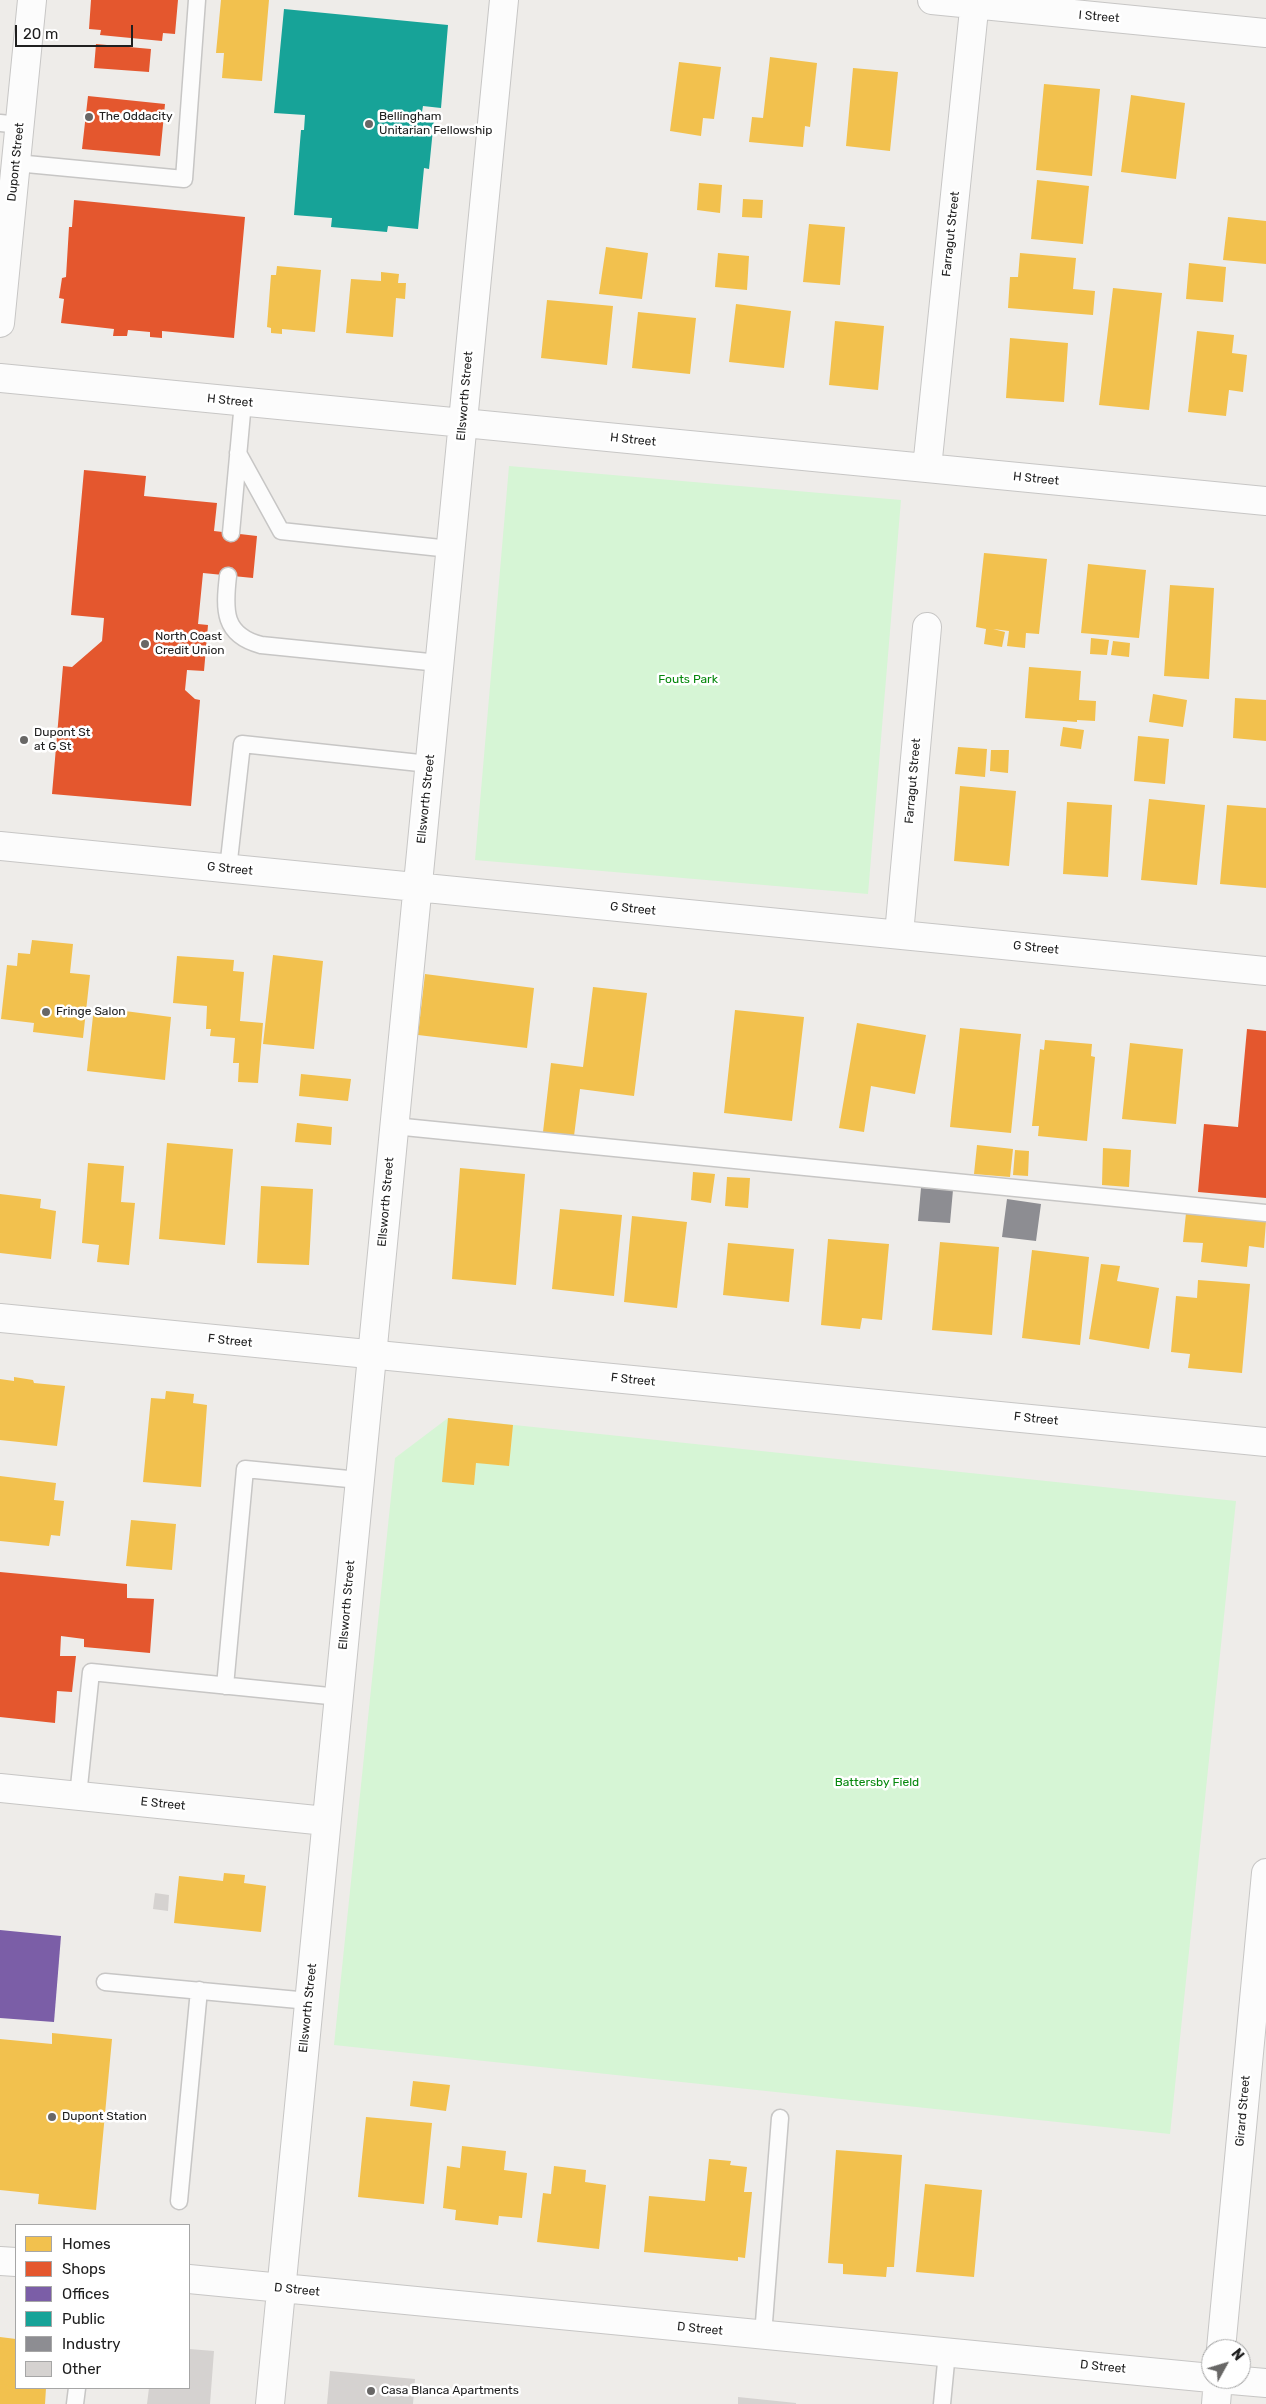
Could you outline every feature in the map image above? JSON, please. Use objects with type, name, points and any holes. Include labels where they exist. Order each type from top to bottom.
[{"type":"street","name":"Dupont Street","points":[[0,323],[16,163],[10,124],[32,0]]},
{"type":"street","name":"Ellsworth Street","points":[[270,2404],[504,0]]},
{"type":"street","name":"I Street","points":[[932,0],[975,2],[1266,33]]},
{"type":"street","name":"Farragut Street","points":[[927,468],[975,2]]},
{"type":"street","name":"H Street","points":[[0,378],[1266,501]]},
{"type":"street","name":"Farragut Street","points":[[899,934],[927,627]]},
{"type":"street","name":"G Street","points":[[0,846],[1266,971]]},
{"type":"street","name":"F Street","points":[[0,1318],[1266,1442]]},
{"type":"street","name":"E Street","points":[[0,1788],[326,1821]]},
{"type":"street","name":"Girard Street","points":[[1222,2339],[1266,1873]]},
{"type":"street","points":[[0,2261],[15,2262]]},
{"type":"street","name":"D Street","points":[[190,2279],[1201,2377]]},
{"type":"street","points":[[1251,2382],[1266,2383]]},
{"type":"street","points":[[1216,2404],[1218,2389]]},
{"type":"lane","points":[[16,163],[184,180],[197,0]]},
{"type":"lane","points":[[231,533],[243,402]]},
{"type":"lane","points":[[238,454],[281,531],[450,550]]},
{"type":"lane","points":[[228,576],[226,604],[229,622],[241,638],[250,642],[261,646],[439,663]]},
{"type":"lane","points":[[228,869],[242,744],[429,764]]},
{"type":"lane","points":[[394,1126],[1266,1213]]},
{"type":"lane","points":[[225,1686],[245,1469],[359,1480]]},
{"type":"lane","points":[[78,1796],[91,1672],[339,1697]]},
{"type":"lane","points":[[105,1982],[309,2001]]},
{"type":"lane","points":[[179,2201],[198,1990]]},
{"type":"lane","points":[[764,2335],[780,2118]]},
{"type":"lane","points":[[942,2404],[947,2352]]},
{"type":"lane","points":[[75,2404],[77,2389]]},
{"type":"green space","name":"Fouts Park","points":[[509,466],[901,500],[868,894],[475,860]]},
{"type":"green space","name":"Battersby Field","points":[[448,1418],[1236,1501],[1170,2134],[334,2045],[395,1458]]},
{"type":"building: Homes","points":[[221,0],[269,0],[262,81],[222,78],[224,53],[216,53]]},
{"type":"building: Homes","points":[[770,57],[817,63],[810,127],[805,126],[803,147],[749,142],[752,117],[763,118]]},
{"type":"building: Homes","points":[[679,62],[721,67],[714,119],[703,118],[701,136],[670,131]]},
{"type":"building: Homes","points":[[853,68],[898,72],[890,151],[846,146]]},
{"type":"building: Homes","points":[[1044,84],[1100,89],[1092,176],[1036,170]]},
{"type":"building: Homes","points":[[1131,95],[1185,103],[1176,179],[1121,172]]},
{"type":"building: Homes","points":[[1037,180],[1089,186],[1083,244],[1031,239]]},
{"type":"building: Homes","points":[[699,183],[722,185],[720,213],[697,210]]},
{"type":"building: Homes","points":[[743,199],[763,200],[762,218],[742,217]]},
{"type":"building: Homes","points":[[1228,217],[1266,221],[1266,264],[1223,260]]},
{"type":"building: Homes","points":[[809,224],[845,227],[840,285],[803,282]]},
{"type":"building: Homes","points":[[606,247],[648,253],[642,299],[599,294]]},
{"type":"building: Homes","points":[[718,253],[749,256],[747,290],[715,287]]},
{"type":"building: Homes","points":[[1020,253],[1076,258],[1073,289],[1095,291],[1093,315],[1008,308],[1010,277],[1018,277]]},
{"type":"building: Homes","points":[[1189,263],[1226,267],[1223,302],[1186,299]]},
{"type":"building: Homes","points":[[277,266],[321,270],[315,332],[282,329],[282,334],[271,333],[271,328],[267,327],[271,275],[276,275]]},
{"type":"building: Homes","points":[[381,272],[399,274],[398,283],[406,283],[405,299],[396,298],[393,337],[346,333],[351,279],[381,281]]},
{"type":"building: Homes","points":[[1113,288],[1162,293],[1149,410],[1099,405]]},
{"type":"building: Homes","points":[[547,300],[613,306],[607,365],[541,358]]},
{"type":"building: Homes","points":[[736,304],[791,311],[784,368],[729,362]]},
{"type":"building: Homes","points":[[638,312],[696,318],[690,374],[632,368]]},
{"type":"building: Homes","points":[[835,321],[884,326],[878,390],[829,385]]},
{"type":"building: Homes","points":[[1197,331],[1234,335],[1232,353],[1247,355],[1243,392],[1229,390],[1226,416],[1188,412]]},
{"type":"building: Homes","points":[[1010,338],[1068,343],[1064,402],[1006,398]]},
{"type":"building: Homes","points":[[984,553],[1047,559],[1039,634],[1026,633],[1025,648],[1007,646],[1009,631],[993,629],[1005,632],[1002,647],[984,644],[986,629],[976,627]]},
{"type":"building: Homes","points":[[1088,564],[1146,570],[1139,638],[1081,633]]},
{"type":"building: Homes","points":[[1170,585],[1214,588],[1209,679],[1164,676]]},
{"type":"building: Homes","points":[[1091,638],[1109,640],[1107,655],[1090,654]]},
{"type":"building: Homes","points":[[1113,641],[1130,643],[1129,657],[1111,655]]},
{"type":"building: Homes","points":[[1029,667],[1081,671],[1079,700],[1096,701],[1095,721],[1077,720],[1077,722],[1025,718]]},
{"type":"building: Homes","points":[[1153,694],[1187,700],[1183,727],[1149,722]]},
{"type":"building: Homes","points":[[1235,698],[1266,700],[1266,741],[1233,738]]},
{"type":"building: Homes","points":[[1063,727],[1084,730],[1081,749],[1060,746]]},
{"type":"building: Homes","points":[[1138,736],[1169,739],[1165,784],[1134,781]]},
{"type":"building: Homes","points":[[958,747],[987,749],[985,777],[955,774]]},
{"type":"building: Homes","points":[[991,750],[1009,750],[1008,773],[990,771]]},
{"type":"building: Homes","points":[[960,786],[1016,791],[1009,866],[954,861]]},
{"type":"building: Homes","points":[[1149,799],[1205,805],[1197,885],[1141,880]]},
{"type":"building: Homes","points":[[1067,802],[1112,805],[1108,877],[1063,874]]},
{"type":"building: Homes","points":[[1227,805],[1266,808],[1266,888],[1220,884]]},
{"type":"building: Homes","points":[[32,940],[73,944],[70,973],[90,975],[83,1038],[33,1032],[34,1023],[1,1019],[7,965],[17,966],[18,953],[30,954]]},
{"type":"building: Homes","points":[[273,955],[323,961],[314,1049],[263,1044]]},
{"type":"building: Homes","points":[[177,956],[234,960],[233,971],[244,972],[240,1021],[263,1023],[258,1083],[238,1082],[239,1063],[233,1063],[235,1038],[210,1036],[211,1029],[206,1029],[207,1006],[173,1003]]},
{"type":"building: Homes","points":[[425,974],[534,988],[527,1048],[418,1035]]},
{"type":"building: Homes","points":[[593,987],[647,993],[634,1096],[580,1089],[574,1136],[543,1132],[551,1063],[583,1067]]},
{"type":"building: Homes","points":[[94,1007],[171,1017],[165,1080],[87,1071]]},
{"type":"building: Homes","points":[[735,1010],[804,1017],[792,1121],[724,1113]]},
{"type":"building: Homes","points":[[857,1023],[926,1035],[915,1094],[871,1086],[864,1132],[839,1128]]},
{"type":"building: Homes","points":[[960,1028],[1021,1034],[1011,1133],[950,1127]]},
{"type":"building: Homes","points":[[1045,1040],[1092,1044],[1091,1056],[1095,1057],[1087,1141],[1038,1136],[1039,1126],[1032,1126],[1040,1049],[1044,1050]]},
{"type":"building: Homes","points":[[1130,1043],[1183,1049],[1176,1124],[1122,1119]]},
{"type":"building: Homes","points":[[301,1074],[351,1079],[348,1101],[299,1096]]},
{"type":"building: Homes","points":[[297,1123],[332,1127],[331,1145],[295,1142]]},
{"type":"building: Homes","points":[[167,1143],[233,1149],[225,1245],[159,1239]]},
{"type":"building: Homes","points":[[977,1145],[1013,1149],[1010,1177],[974,1174]]},
{"type":"building: Homes","points":[[1103,1148],[1131,1150],[1129,1187],[1102,1185]]},
{"type":"building: Homes","points":[[1015,1150],[1029,1151],[1028,1176],[1013,1175]]},
{"type":"building: Homes","points":[[88,1163],[124,1166],[121,1202],[135,1203],[129,1265],[97,1262],[99,1245],[82,1243]]},
{"type":"building: Homes","points":[[460,1168],[525,1174],[516,1285],[452,1279]]},
{"type":"building: Homes","points":[[693,1172],[715,1174],[711,1203],[691,1200]]},
{"type":"building: Homes","points":[[727,1177],[750,1178],[748,1208],[725,1206]]},
{"type":"building: Homes","points":[[261,1186],[313,1189],[309,1265],[257,1263]]},
{"type":"building: Homes","points":[[0,1194],[41,1199],[40,1208],[56,1211],[51,1259],[0,1253]]},
{"type":"building: Homes","points":[[560,1209],[622,1215],[614,1296],[552,1289]]},
{"type":"building: Homes","points":[[1186,1213],[1266,1221],[1264,1248],[1249,1246],[1247,1267],[1201,1262],[1203,1243],[1183,1242]]},
{"type":"building: Homes","points":[[632,1216],[687,1222],[677,1308],[624,1302]]},
{"type":"building: Homes","points":[[828,1239],[889,1244],[882,1320],[862,1318],[860,1329],[821,1325]]},
{"type":"building: Homes","points":[[940,1242],[999,1247],[992,1335],[932,1330]]},
{"type":"building: Homes","points":[[728,1243],[794,1249],[789,1302],[723,1295]]},
{"type":"building: Homes","points":[[1032,1250],[1089,1257],[1080,1345],[1022,1338]]},
{"type":"building: Homes","points":[[1101,1264],[1120,1266],[1117,1281],[1159,1288],[1149,1349],[1089,1339]]},
{"type":"building: Homes","points":[[1198,1280],[1250,1284],[1242,1373],[1188,1368],[1190,1354],[1171,1352],[1176,1296],[1197,1298]]},
{"type":"building: Homes","points":[[14,1377],[33,1380],[34,1383],[65,1386],[57,1446],[0,1440],[0,1379],[14,1381]]},
{"type":"building: Homes","points":[[166,1391],[194,1394],[193,1403],[207,1405],[201,1487],[143,1482],[151,1398],[165,1399]]},
{"type":"building: Homes","points":[[448,1418],[513,1425],[509,1466],[476,1463],[474,1485],[442,1482]]},
{"type":"building: Homes","points":[[0,1476],[56,1483],[54,1500],[64,1501],[60,1536],[51,1535],[49,1546],[0,1541]]},
{"type":"building: Homes","points":[[131,1520],[176,1524],[172,1570],[126,1566]]},
{"type":"building: Homes","points":[[224,1873],[245,1875],[244,1883],[266,1886],[261,1932],[174,1923],[179,1876],[223,1881]]},
{"type":"building: Homes","name":"Dupont Station","points":[[52,2033],[112,2039],[96,2210],[38,2204],[39,2194],[0,2190],[0,2039],[52,2044]]},
{"type":"building: Homes","points":[[413,2081],[450,2085],[446,2111],[410,2106]]},
{"type":"building: Homes","points":[[366,2117],[432,2123],[424,2204],[358,2197]]},
{"type":"building: Homes","points":[[462,2146],[506,2151],[504,2170],[527,2173],[522,2218],[499,2216],[498,2225],[455,2220],[456,2210],[443,2208],[447,2166],[460,2168]]},
{"type":"building: Homes","points":[[836,2150],[902,2155],[894,2267],[887,2267],[886,2277],[843,2274],[843,2264],[828,2263]]},
{"type":"building: Homes","points":[[709,2159],[731,2161],[730,2165],[747,2167],[744,2192],[752,2192],[745,2258],[738,2257],[738,2261],[644,2252],[649,2196],[705,2201]]},
{"type":"building: Homes","points":[[554,2166],[586,2170],[585,2182],[606,2185],[599,2249],[537,2242],[543,2193],[551,2194]]},
{"type":"building: Homes","points":[[925,2184],[982,2190],[974,2277],[916,2272]]},
{"type":"building: Homes","points":[[0,2337],[15,2339],[15,2389],[46,2389],[45,2404],[0,2404]]},
{"type":"building: Shops","points":[[91,0],[178,0],[175,34],[163,33],[162,41],[100,35],[101,30],[89,29]]},
{"type":"building: Shops","points":[[96,44],[151,49],[149,72],[94,68]]},
{"type":"building: Shops","points":[[88,96],[165,104],[160,156],[82,149]]},
{"type":"building: Shops","points":[[74,200],[245,217],[234,338],[162,331],[162,338],[150,337],[150,332],[128,330],[127,336],[113,336],[114,329],[61,323],[64,299],[59,298],[62,278],[66,277],[69,227],[72,227]]},
{"type":"building: Shops","points":[[84,470],[146,476],[144,496],[217,503],[214,531],[257,536],[253,578],[203,573],[198,624],[208,625],[204,671],[187,670],[185,690],[195,699],[200,700],[191,806],[52,794],[63,666],[72,667],[102,641],[104,618],[71,615]]},
{"type":"building: Shops","points":[[1247,1029],[1266,1031],[1266,1198],[1198,1192],[1204,1124],[1238,1127]]},
{"type":"building: Shops","points":[[0,1572],[127,1584],[127,1598],[154,1599],[150,1653],[84,1647],[84,1639],[61,1636],[60,1656],[76,1656],[72,1692],[57,1691],[55,1723],[0,1717]]},
{"type":"building: Offices","points":[[0,1930],[61,1936],[54,2022],[0,2018]]},
{"type":"building: Public","name":"Bellingham Unitarian Fellowship","points":[[284,9],[448,25],[441,108],[423,106],[421,118],[434,119],[429,169],[424,168],[418,229],[388,226],[387,232],[331,227],[332,218],[294,215],[301,130],[304,130],[305,115],[274,113]]},
{"type":"building: Industry","points":[[921,1188],[953,1190],[950,1223],[918,1221]]},
{"type":"building: Industry","points":[[1007,1199],[1041,1204],[1036,1241],[1002,1237]]},
{"type":"building: Other","points":[[155,1893],[169,1895],[168,1911],[153,1909]]},
{"type":"building: Other","points":[[190,2349],[214,2351],[210,2404],[147,2404],[149,2389],[190,2389]]},
{"type":"building: Other","name":"Casa Blanca Apartments","points":[[330,2371],[415,2379],[413,2404],[327,2404]]},
{"type":"building: Other","points":[[738,2397],[796,2403],[796,2404],[738,2404]]},
{"type":"place","name":"The Oddacity","points":[[89,117]]},
{"type":"place","name":"Bellingham Unitarian Fellowship","points":[[369,124]]},
{"type":"place","name":"North Coast Credit Union","points":[[145,644]]},
{"type":"place","name":"Dupont St at G St","points":[[24,740]]},
{"type":"place","name":"Fringe Salon","points":[[46,1012]]},
{"type":"place","name":"Dupont Station","points":[[52,2117]]},
{"type":"place","name":"Casa Blanca Apartments","points":[[371,2391]]}]
